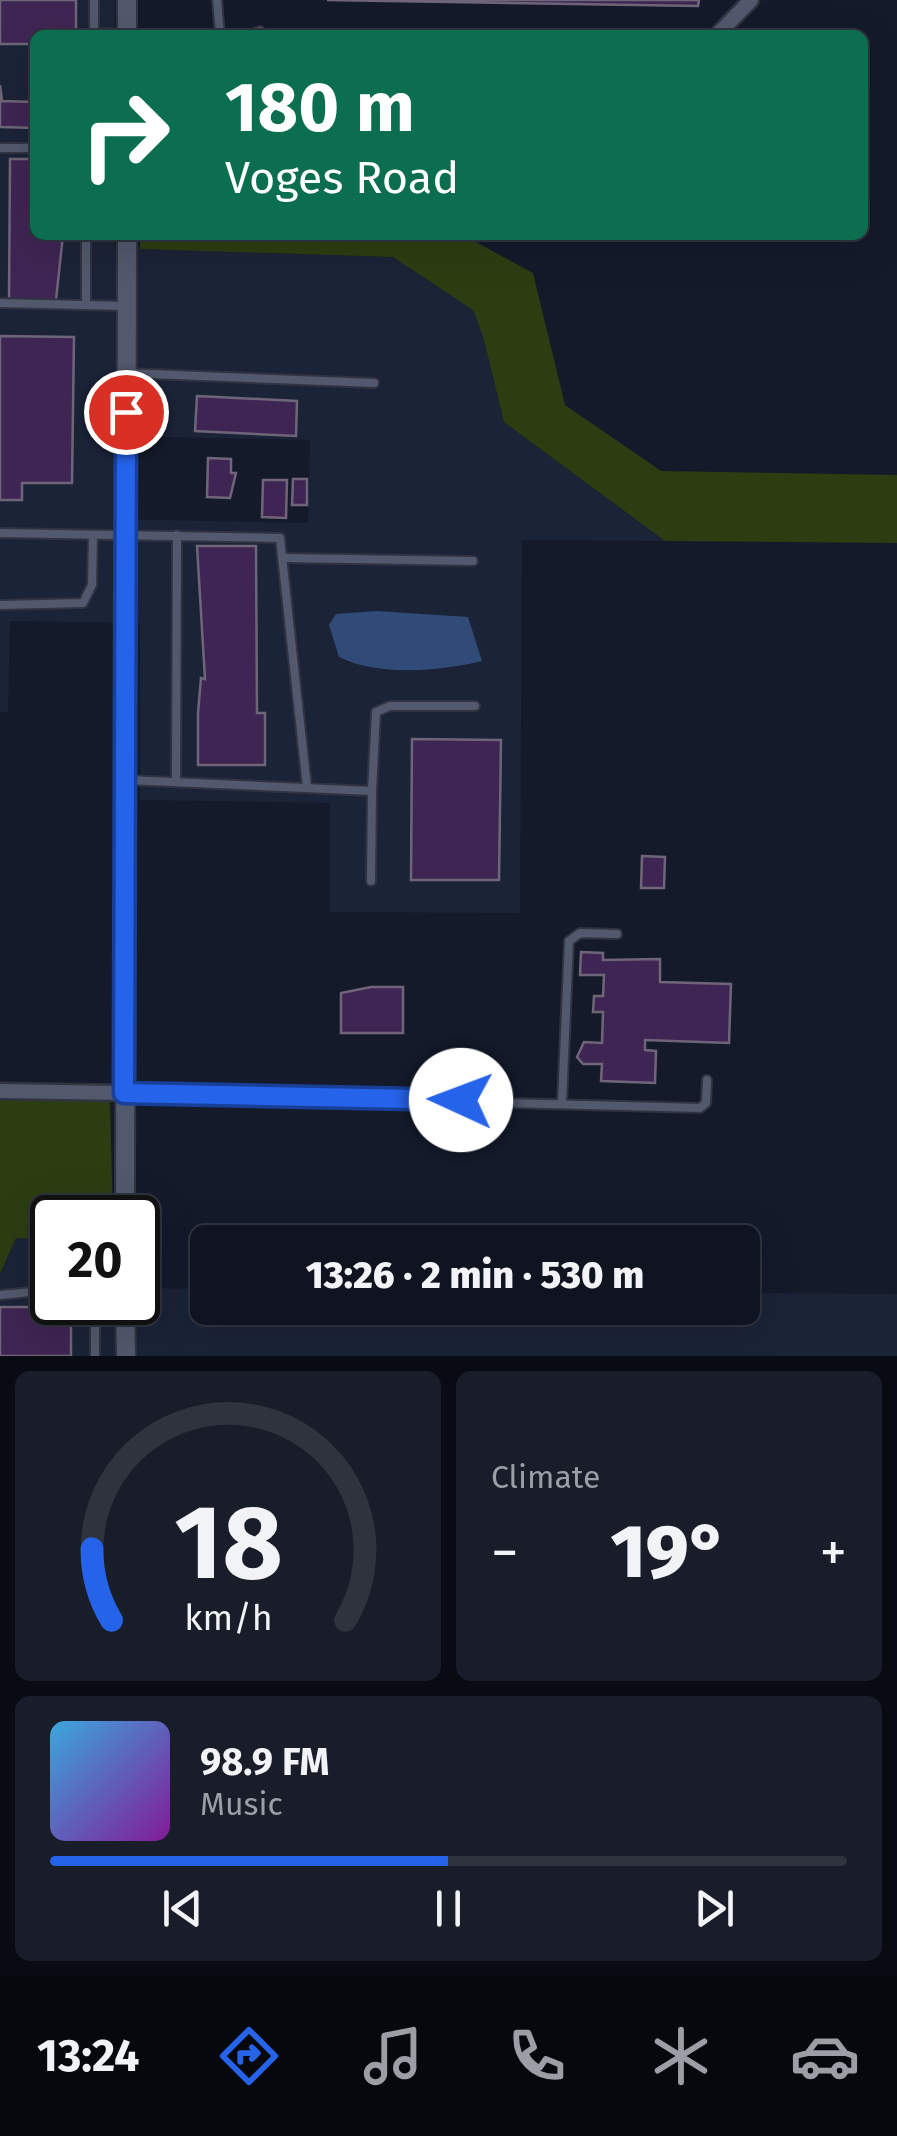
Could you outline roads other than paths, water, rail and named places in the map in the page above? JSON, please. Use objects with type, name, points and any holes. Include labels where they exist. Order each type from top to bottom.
[{"type":"street","points":[[127,0],[127,30]]},
{"type":"street","points":[[722,30],[751,0]]},
{"type":"street","points":[[125,1195],[127,240]]},
{"type":"street","points":[[0,1092],[124,1093]]},
{"type":"street","points":[[125,1325],[126,1356]]},
{"type":"lane","points":[[94,0],[94,30]]},
{"type":"lane","points":[[217,0],[220,30]]},
{"type":"lane","points":[[0,148],[30,148]]},
{"type":"lane","points":[[86,240],[86,305]]},
{"type":"lane","points":[[0,304],[126,306]]},
{"type":"lane","points":[[126,373],[374,383]]},
{"type":"lane","points":[[0,533],[280,538],[286,558],[307,787]]},
{"type":"lane","points":[[0,605],[83,603],[92,585],[93,535]]},
{"type":"lane","points":[[176,780],[177,535]]},
{"type":"lane","points":[[286,558],[473,561]]},
{"type":"lane","points":[[371,881],[376,712],[390,706],[475,706]]},
{"type":"lane","points":[[125,780],[372,791]]},
{"type":"lane","points":[[562,1103],[569,941],[580,933],[618,934]]},
{"type":"lane","points":[[124,1093],[700,1108],[706,1102],[707,1080]]},
{"type":"lane","points":[[0,1295],[30,1292]]},
{"type":"lane","points":[[95,1325],[95,1356]]},
{"type":"water","points":[[376,611],[468,617],[482,661],[391,670],[339,657],[329,625],[336,614]]}]
